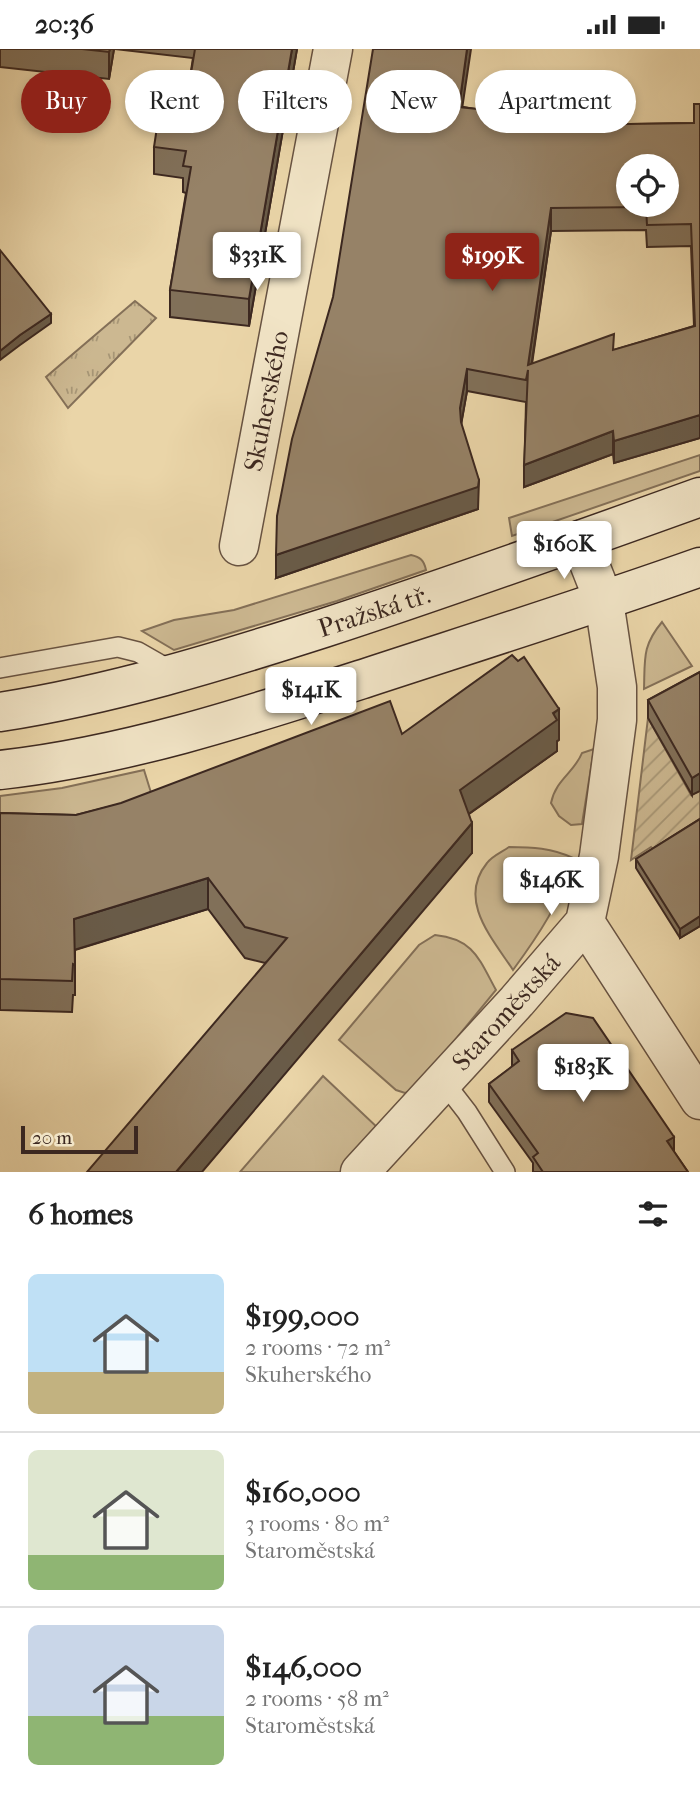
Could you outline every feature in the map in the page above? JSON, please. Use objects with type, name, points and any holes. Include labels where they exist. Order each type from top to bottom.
[{"type":"street","name":"Skuherského","points":[[239,546],[333,49]]},
{"type":"street","name":"Pražská tř.","points":[[0,712],[50,704],[219,662],[446,588],[700,497]]},
{"type":"street","name":"Staroměstská","points":[[360,1172],[586,922],[599,856],[617,720],[617,687],[604,601],[580,540]]},
{"type":"street","points":[[0,770],[53,764],[229,722],[604,601],[700,567]]},
{"type":"street","points":[[586,922],[700,1100]]},
{"type":"lane","points":[[0,668],[118,647],[138,652],[174,673]]},
{"type":"lane","points":[[443,1081],[467,1112],[505,1172]]},
{"type":"green space","points":[[135,301],[156,318],[68,408],[46,377]]},
{"type":"green space","points":[[700,455],[700,471],[512,536],[509,518]]},
{"type":"green space","points":[[411,555],[421,559],[426,570],[337,601],[174,650],[142,631],[174,620],[234,610]]},
{"type":"green space","points":[[662,622],[692,666],[644,689],[648,646]]},
{"type":"green space","points":[[648,718],[691,795],[700,791],[700,828],[657,855],[651,847],[631,860]]},
{"type":"green space","points":[[594,749],[582,824],[571,825],[559,816],[551,803],[553,795],[582,753]]},
{"type":"green space","points":[[144,770],[153,799],[71,826],[0,824],[0,796],[62,788]]},
{"type":"green space","points":[[509,847],[542,849],[573,858],[556,902],[513,970],[481,918],[475,891],[487,863]]},
{"type":"green space","points":[[435,935],[459,941],[474,952],[496,990],[414,1090],[405,1093],[396,1090],[339,1040],[419,945]]},
{"type":"green space","points":[[323,1076],[379,1129],[340,1172],[240,1172]]},
{"type":"building","points":[[82,49],[110,49],[109,52]]},
{"type":"building","points":[[195,49],[292,49],[288,70],[238,70],[238,133],[278,133],[249,299],[170,290],[191,167],[183,166],[186,151],[154,147],[156,133],[224,133],[224,70],[192,70]]},
{"type":"building","points":[[373,49],[467,49],[461,92],[461,70],[370,70]]},
{"type":"building","points":[[366,92],[366,133],[461,133],[461,107],[475,109],[475,133],[636,133],[636,124],[694,123],[694,104],[700,104],[700,415],[614,441],[613,431],[524,465],[528,370],[526,380],[467,369],[460,408],[461,422],[479,480],[478,487],[276,555],[277,516],[292,439],[333,297]],"holes":[[[616,154],[679,154],[679,217],[647,217],[647,225],[691,224],[695,326],[613,350],[614,334],[528,365],[551,208],[616,207]]]},
{"type":"building","points":[[0,250],[51,314],[0,351]]},
{"type":"building","points":[[512,655],[518,661],[524,657],[559,709],[553,713],[557,720],[460,790],[472,823],[176,1172],[87,1172],[287,938],[245,927],[208,878],[74,919],[75,965],[73,964],[72,981],[0,979],[0,813],[76,815],[121,803],[390,701],[402,734]]},
{"type":"building","points":[[700,672],[700,773],[692,778],[648,700]]},
{"type":"building","points":[[700,819],[700,916],[680,929],[636,859]]},
{"type":"building","points":[[566,1013],[593,1018],[674,1137],[667,1141],[688,1172],[543,1172],[533,1157],[538,1153],[489,1084],[519,1061],[512,1050]]}]
